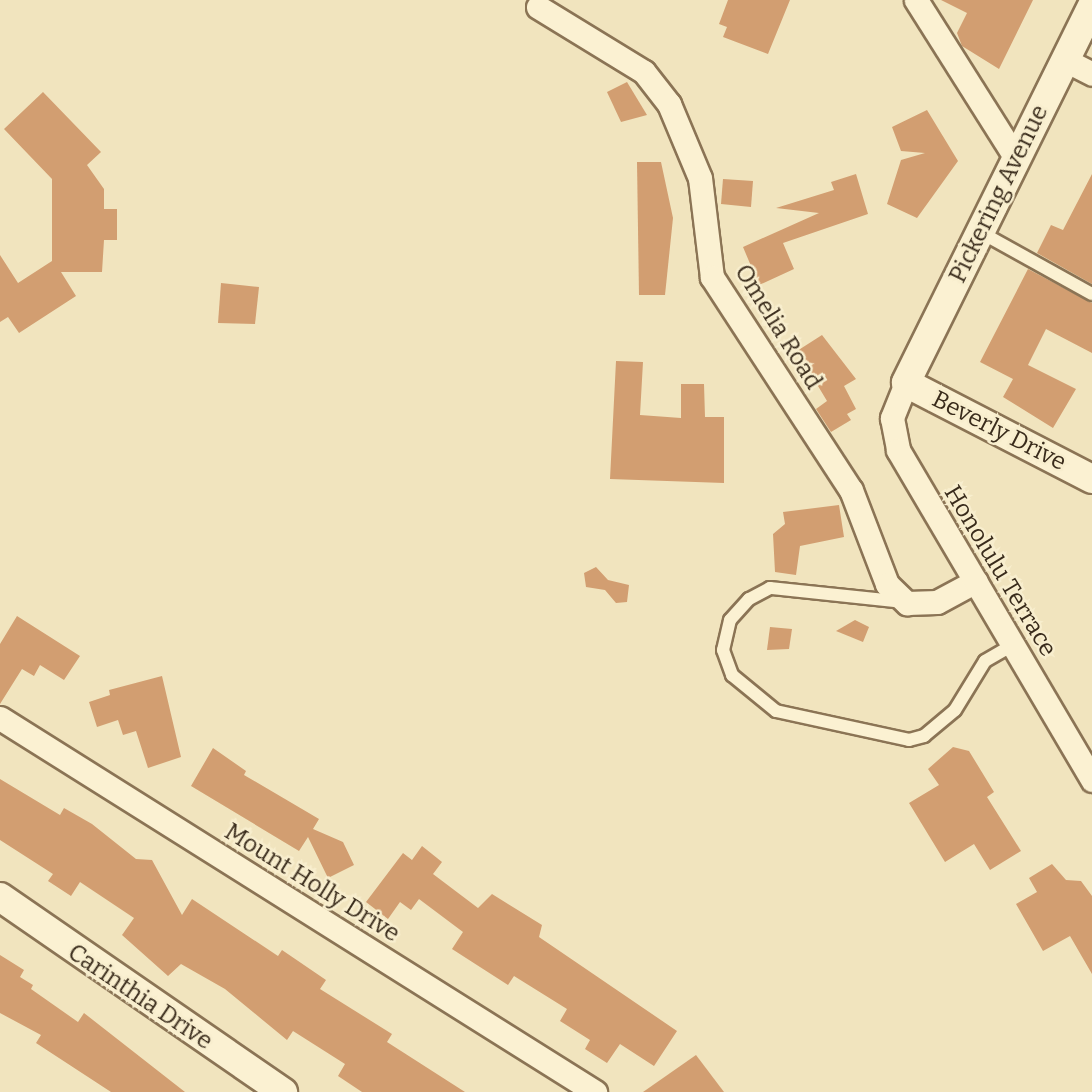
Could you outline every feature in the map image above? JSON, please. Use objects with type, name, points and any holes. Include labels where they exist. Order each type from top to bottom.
[{"type":"street","points":[[916,0],[1016,158]]},
{"type":"street","name":"Pickering Avenue","points":[[906,383],[1092,6]]},
{"type":"street","name":"Omelia Road","points":[[538,7],[644,72],[669,104],[700,178],[712,277],[851,490],[876,561],[907,603]]},
{"type":"street","points":[[1065,60],[1092,74]]},
{"type":"street","name":"Beverly Drive","points":[[906,383],[1092,479]]},
{"type":"street","name":"Honolulu Terrace","points":[[906,383],[892,418],[898,450],[1092,780]]},
{"type":"street","points":[[907,603],[937,602],[976,581]]},
{"type":"street","name":"Mount Holly Drive","points":[[0,718],[595,1092]]},
{"type":"street","name":"Carinthia Drive","points":[[0,897],[283,1092]]},
{"type":"lane","points":[[980,232],[1092,293]]},
{"type":"lane","points":[[907,603],[771,588],[749,599],[730,620],[723,650],[732,675],[776,711],[909,740],[924,736],[955,710],[985,661],[1013,645]]},
{"type":"building","points":[[728,0],[790,0],[768,54],[723,37],[727,27],[719,24]]},
{"type":"building","points":[[941,0],[1033,0],[999,69],[962,46],[957,33],[967,13]]},
{"type":"building","points":[[627,82],[647,115],[621,122],[607,92]]},
{"type":"building","points":[[43,92],[101,152],[87,165],[104,189],[104,209],[117,209],[117,240],[104,240],[102,272],[61,272],[76,296],[19,333],[8,317],[0,322],[0,255],[18,283],[52,261],[52,179],[4,129]]},
{"type":"building","points":[[927,110],[958,161],[917,218],[887,204],[901,160],[925,153],[901,151],[892,127]]},
{"type":"building","points":[[637,162],[661,162],[673,218],[665,295],[639,295]]},
{"type":"building","points":[[856,174],[868,214],[783,243],[794,269],[759,285],[743,247],[819,213],[776,208],[834,190],[831,182]]},
{"type":"building","points":[[1092,174],[1092,284],[1037,253],[1051,225],[1063,230]]},
{"type":"building","points":[[723,179],[753,181],[751,207],[721,204]]},
{"type":"building","points":[[1028,269],[1092,303],[1092,353],[1046,329],[1028,365],[1076,389],[1053,428],[1003,397],[1013,379],[980,362]]},
{"type":"building","points":[[221,283],[259,287],[255,324],[218,323]]},
{"type":"building","points":[[822,335],[856,379],[844,386],[856,409],[847,414],[851,420],[831,432],[816,409],[827,401],[797,351]]},
{"type":"building","points":[[616,361],[643,362],[640,415],[681,418],[681,384],[704,384],[705,417],[724,417],[724,483],[610,479]]},
{"type":"building","points":[[839,505],[844,537],[800,546],[796,575],[775,572],[773,534],[785,524],[783,512]]},
{"type":"building","points":[[596,567],[608,580],[629,585],[627,602],[616,603],[605,590],[586,587],[584,573]]},
{"type":"building","points":[[17,616],[80,656],[64,680],[40,665],[34,676],[22,669],[0,704],[0,644]]},
{"type":"building","points":[[855,620],[869,627],[863,642],[836,631]]},
{"type":"building","points":[[770,627],[792,629],[789,649],[767,650]]},
{"type":"building","points":[[162,676],[181,757],[148,768],[136,731],[123,735],[118,720],[97,727],[89,702],[110,695],[109,690]]},
{"type":"building","points":[[953,747],[969,751],[994,792],[987,797],[1021,851],[990,870],[974,844],[945,862],[909,803],[939,785],[928,769]]},
{"type":"building","points":[[213,748],[246,771],[244,775],[319,819],[313,829],[343,842],[354,865],[328,878],[308,837],[299,851],[191,786]]},
{"type":"building","points":[[0,779],[60,815],[64,808],[92,824],[136,859],[152,860],[182,915],[192,899],[278,956],[282,950],[326,980],[320,989],[392,1034],[387,1042],[465,1092],[362,1092],[338,1076],[345,1064],[293,1031],[287,1040],[225,989],[181,964],[168,976],[122,935],[134,918],[80,882],[71,896],[48,881],[53,874],[0,840]]},
{"type":"building","points":[[422,846],[442,862],[433,874],[478,908],[492,894],[542,925],[539,937],[677,1031],[654,1066],[620,1044],[607,1063],[585,1049],[590,1040],[560,1021],[567,1009],[514,976],[508,985],[452,949],[463,932],[419,899],[411,910],[400,902],[388,919],[366,902],[403,853],[412,860]]},
{"type":"building","points":[[1052,864],[1066,880],[1081,881],[1092,896],[1092,974],[1070,936],[1043,951],[1016,904],[1037,892],[1029,878]]},
{"type":"building","points":[[0,955],[24,970],[20,977],[33,985],[31,989],[78,1022],[84,1013],[185,1092],[111,1092],[36,1043],[41,1035],[0,1013]]},
{"type":"building","points":[[696,1055],[724,1092],[643,1092]]}]
